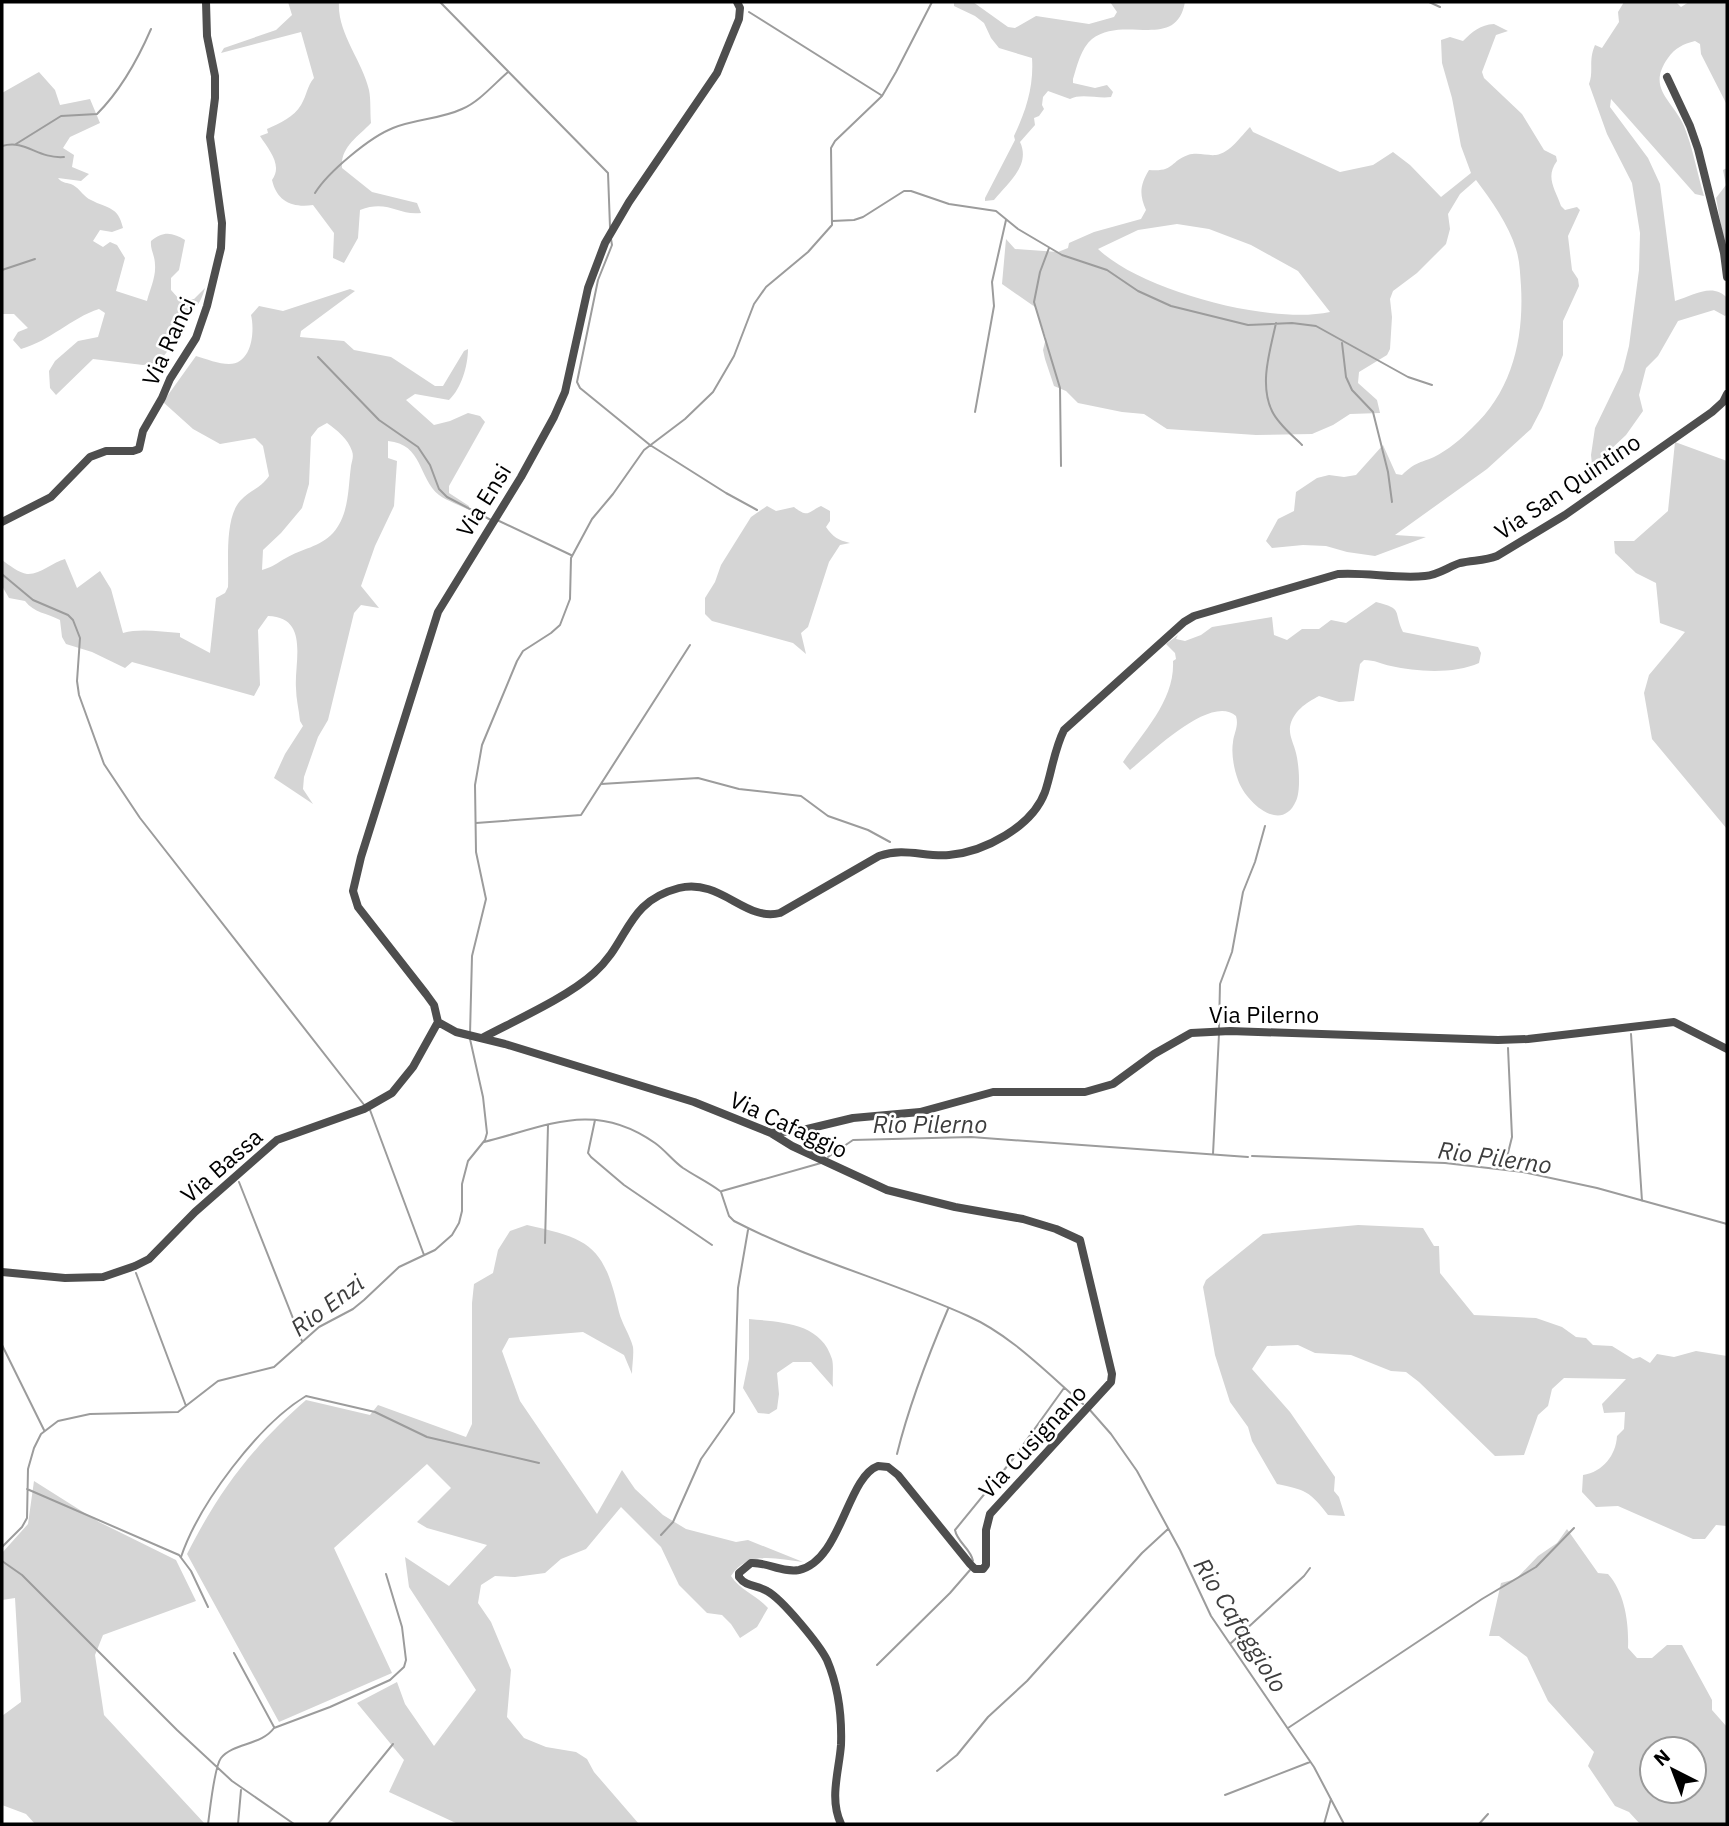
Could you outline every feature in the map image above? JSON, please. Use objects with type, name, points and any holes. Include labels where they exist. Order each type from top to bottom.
[{"type":"street","name":"Via Ranci","points":[[2,522],[51,497],[90,457],[106,452],[139,449],[143,431],[199,330],[216,272],[222,223],[210,137],[216,87],[205,2]]},
{"type":"street","name":"Via Ensi","points":[[438,1022],[438,1015],[426,994],[358,907],[353,894],[353,883],[429,633],[438,612],[534,453],[565,392],[588,288],[610,233],[717,73],[739,19],[737,2]]},
{"type":"street","points":[[1667,77],[1698,149],[1724,253],[1727,277]]},
{"type":"street","name":"Via San Quintino","points":[[480,1037],[561,995],[595,973],[645,903],[661,894],[682,887],[712,889],[769,916],[780,914],[879,856],[907,850],[937,856],[953,855],[969,852],[1001,838],[1035,809],[1044,795],[1058,742],[1064,730],[1184,622],[1194,616],[1338,574],[1362,572],[1425,576],[1439,573],[1456,564],[1497,556],[1589,499],[1712,412],[1727,394]]},
{"type":"street","points":[[438,1022],[464,1034],[480,1037]]},
{"type":"street","name":"Via Bassa","points":[[2,1272],[83,1278],[103,1277],[135,1266],[160,1250],[195,1212],[277,1139],[367,1107],[393,1093],[404,1081],[438,1022]]},
{"type":"street","name":"Via Pilerno","points":[[771,1133],[803,1130],[853,1118],[920,1112],[993,1091],[1098,1090],[1121,1079],[1191,1033],[1498,1040],[1674,1022],[1727,1049]]},
{"type":"street","name":"Via Cafaggio","points":[[480,1037],[694,1101],[771,1133],[792,1146],[887,1190],[944,1205],[1023,1219],[1080,1240]]},
{"type":"street","name":"Via Cusignano","points":[[841,1824],[834,1794],[841,1746],[840,1715],[827,1660],[774,1596],[762,1588],[746,1584],[739,1577],[739,1573],[751,1563],[791,1570],[814,1564],[827,1547],[865,1476],[878,1466],[888,1467],[898,1475],[970,1564],[975,1569],[983,1569],[986,1565],[986,1530],[990,1514],[1111,1382],[1112,1374],[1080,1240]]},
{"type":"shaded area","points":[[288,2],[339,2],[342,25],[369,90],[371,123],[347,148],[342,168],[372,192],[417,203],[421,213],[378,206],[360,210],[358,238],[344,263],[333,258],[334,233],[313,205],[287,202],[274,188],[272,180],[275,163],[260,136],[295,113],[314,78],[301,32],[221,53],[224,48],[276,30],[292,15]]},
{"type":"shaded area","points":[[954,2],[973,2],[1008,27],[1015,28],[1036,16],[1089,24],[1114,17],[1117,12],[1110,2],[1185,2],[1180,17],[1171,25],[1160,29],[1105,32],[1092,39],[1080,57],[1073,83],[1095,88],[1107,85],[1113,92],[1111,97],[1079,96],[1070,99],[1048,91],[1043,97],[1044,109],[1034,118],[1035,125],[1020,142],[1023,158],[1016,173],[994,200],[985,201],[1015,140],[1030,88],[1032,58],[999,48],[984,23],[954,6]]},
{"type":"shaded area","points":[[1624,2],[1676,2],[1681,7],[1689,2],[1727,2],[1727,105],[1701,54],[1700,44],[1695,41],[1673,52],[1662,69],[1660,78],[1660,86],[1687,134],[1704,196],[1695,194],[1611,99],[1610,107],[1648,158],[1660,184],[1675,301],[1702,292],[1715,291],[1727,298],[1727,314],[1725,316],[1714,310],[1678,321],[1658,356],[1646,368],[1639,395],[1643,411],[1593,474],[1591,455],[1595,428],[1623,370],[1629,346],[1639,270],[1640,233],[1632,183],[1607,134],[1589,84],[1595,45],[1602,48],[1619,22],[1618,12]]},
{"type":"shaded area","points":[[1494,24],[1508,31],[1496,35],[1482,72],[1484,78],[1522,114],[1544,150],[1556,156],[1551,178],[1561,206],[1565,210],[1577,207],[1580,210],[1568,236],[1572,270],[1579,286],[1563,321],[1563,355],[1531,429],[1487,469],[1395,535],[1426,537],[1375,556],[1326,546],[1272,548],[1266,541],[1278,519],[1294,511],[1296,492],[1317,478],[1356,475],[1383,445],[1396,474],[1402,475],[1414,465],[1434,457],[1454,444],[1486,413],[1497,398],[1513,363],[1517,344],[1521,306],[1520,268],[1509,231],[1476,180],[1460,194],[1448,214],[1450,229],[1446,244],[1417,273],[1393,291],[1390,299],[1390,349],[1387,355],[1359,372],[1358,383],[1377,400],[1380,413],[1350,414],[1312,434],[1256,435],[1167,429],[1144,414],[1078,403],[1066,391],[1054,386],[1043,350],[1046,338],[1035,307],[1002,284],[1006,239],[1015,249],[1058,252],[1068,248],[1069,243],[1094,232],[1141,219],[1146,210],[1142,199],[1142,185],[1149,170],[1168,168],[1188,155],[1221,154],[1231,148],[1250,127],[1253,132],[1340,172],[1373,165],[1393,152],[1410,165],[1441,197],[1471,173],[1461,146],[1442,63],[1441,40],[1450,37],[1463,41],[1477,29]],"holes":[[[1177,224],[1209,229],[1251,245],[1298,271],[1330,312],[1275,314],[1208,301],[1145,278],[1118,264],[1098,249],[1138,230]]]},
{"type":"shaded area","points":[[39,72],[55,90],[60,105],[90,99],[100,123],[70,137],[63,148],[74,155],[72,167],[89,174],[81,181],[58,178],[73,185],[89,199],[112,209],[121,221],[123,228],[112,232],[100,230],[93,241],[103,247],[110,242],[117,245],[125,258],[116,291],[147,301],[155,270],[151,241],[168,234],[185,240],[179,270],[171,278],[171,290],[179,299],[194,299],[205,288],[196,307],[177,317],[170,348],[159,362],[143,365],[93,359],[56,395],[50,388],[49,371],[55,361],[78,341],[98,337],[105,313],[99,309],[89,313],[41,341],[21,349],[13,340],[18,332],[28,328],[14,314],[2,314],[2,93]]},
{"type":"shaded area","points":[[1727,168],[1727,258],[1716,198],[1726,185],[1723,170]]},
{"type":"shaded area","points":[[350,289],[355,291],[301,331],[300,337],[344,341],[354,350],[391,357],[435,386],[443,386],[464,351],[468,349],[463,377],[449,400],[415,394],[406,400],[434,425],[468,413],[480,416],[485,422],[449,486],[449,493],[469,506],[469,510],[439,495],[408,448],[388,441],[388,458],[397,461],[394,506],[375,546],[361,586],[379,608],[361,605],[354,613],[328,720],[318,737],[304,777],[303,789],[313,804],[274,778],[303,726],[296,692],[297,643],[290,624],[281,618],[268,616],[258,630],[260,685],[254,696],[132,662],[125,668],[92,652],[66,644],[62,637],[60,620],[37,610],[25,601],[9,598],[2,586],[2,560],[27,574],[65,559],[77,588],[100,571],[111,589],[123,633],[180,633],[180,637],[210,653],[216,598],[225,593],[228,587],[229,530],[235,509],[247,494],[269,476],[263,446],[255,438],[220,444],[193,429],[163,402],[196,356],[229,364],[243,359],[252,338],[251,315],[259,306],[283,311]],"holes":[[[327,423],[345,439],[353,455],[342,518],[333,533],[322,542],[262,570],[263,550],[302,508],[309,484],[311,437],[318,428]]]},
{"type":"shaded area","points":[[1675,442],[1727,461],[1727,829],[1652,739],[1644,693],[1649,675],[1685,632],[1660,623],[1656,583],[1636,573],[1615,553],[1614,541],[1634,541],[1668,511]]},
{"type":"shaded area","points":[[767,506],[776,511],[794,507],[806,513],[821,506],[830,511],[830,521],[826,527],[836,538],[850,543],[840,545],[829,562],[808,627],[801,633],[806,654],[793,643],[712,621],[705,614],[705,598],[721,565],[751,517]]},
{"type":"shaded area","points":[[1376,602],[1394,609],[1403,632],[1478,647],[1481,653],[1479,663],[1459,669],[1424,671],[1364,660],[1360,664],[1354,701],[1339,702],[1319,696],[1305,705],[1294,716],[1290,727],[1299,784],[1298,796],[1289,811],[1282,815],[1273,815],[1264,811],[1255,805],[1242,788],[1233,756],[1236,716],[1225,711],[1212,712],[1181,728],[1130,770],[1123,762],[1164,702],[1173,661],[1176,659],[1175,653],[1166,644],[1178,635],[1176,639],[1185,641],[1212,627],[1272,617],[1274,635],[1287,640],[1302,629],[1319,629],[1331,620],[1346,623]]},
{"type":"shaded area","points":[[527,1225],[580,1241],[600,1259],[633,1347],[632,1374],[624,1355],[583,1332],[509,1338],[502,1351],[520,1401],[597,1514],[622,1470],[635,1489],[663,1515],[686,1529],[736,1542],[748,1540],[803,1562],[773,1558],[754,1559],[746,1562],[731,1576],[768,1608],[757,1627],[740,1638],[722,1615],[707,1613],[679,1585],[661,1547],[621,1507],[586,1549],[561,1559],[545,1573],[515,1577],[495,1576],[481,1585],[478,1603],[491,1622],[511,1670],[507,1717],[524,1738],[546,1747],[576,1752],[587,1759],[594,1772],[639,1824],[458,1824],[389,1792],[404,1760],[357,1703],[397,1682],[405,1704],[434,1746],[476,1690],[409,1587],[405,1557],[449,1586],[487,1545],[427,1528],[417,1522],[451,1488],[427,1464],[334,1548],[392,1673],[279,1722],[187,1554],[238,1471],[269,1435],[306,1400],[370,1415],[378,1405],[466,1437],[472,1424],[474,1284],[493,1273],[498,1250],[510,1231]]},
{"type":"shaded area","points":[[1358,1225],[1423,1228],[1434,1246],[1439,1246],[1440,1273],[1474,1315],[1536,1318],[1562,1327],[1576,1337],[1586,1338],[1593,1345],[1612,1346],[1633,1359],[1640,1357],[1650,1363],[1657,1354],[1674,1357],[1696,1351],[1727,1356],[1727,1526],[1716,1525],[1705,1539],[1693,1539],[1618,1506],[1596,1507],[1582,1492],[1583,1475],[1597,1470],[1607,1462],[1614,1450],[1617,1436],[1624,1429],[1625,1412],[1604,1413],[1602,1404],[1626,1379],[1564,1378],[1552,1389],[1548,1406],[1538,1415],[1524,1455],[1495,1456],[1406,1372],[1391,1371],[1351,1355],[1315,1353],[1298,1345],[1267,1346],[1252,1369],[1290,1412],[1335,1477],[1334,1491],[1339,1497],[1345,1516],[1328,1515],[1306,1493],[1277,1484],[1252,1441],[1248,1427],[1230,1402],[1215,1355],[1203,1287],[1206,1280],[1263,1234]]},
{"type":"shaded area","points":[[749,1319],[798,1326],[819,1338],[832,1359],[833,1387],[811,1362],[793,1362],[777,1373],[777,1409],[769,1414],[758,1413],[743,1388],[749,1359]]},
{"type":"shaded area","points":[[34,1481],[99,1522],[176,1560],[196,1601],[103,1635],[95,1655],[104,1715],[205,1824],[35,1824],[26,1814],[2,1805],[2,1716],[21,1702],[15,1598],[2,1600],[2,1553],[28,1524]]},
{"type":"shaded area","points":[[1567,1529],[1598,1573],[1608,1574],[1614,1582],[1625,1609],[1628,1648],[1637,1658],[1652,1658],[1667,1645],[1682,1645],[1712,1700],[1712,1710],[1727,1727],[1727,1824],[1640,1824],[1629,1812],[1615,1806],[1588,1766],[1594,1752],[1548,1701],[1527,1657],[1499,1636],[1489,1636],[1501,1583],[1516,1579],[1538,1556],[1557,1543]]},
{"type":"waterway","points":[[440,2],[608,173],[610,227]]},
{"type":"waterway","points":[[470,1034],[472,956],[486,899],[476,852],[475,785],[482,745],[517,661],[523,651],[560,625],[570,599],[571,558],[592,519],[644,450],[685,419],[713,392],[734,356],[754,304],[766,287],[808,252],[832,225],[831,148],[882,96],[932,2]]},
{"type":"waterway","points":[[1429,2],[1440,7]]},
{"type":"waterway","points":[[749,12],[881,95]]},
{"type":"waterway","points":[[16,144],[61,116],[97,114],[128,74],[151,29]]},
{"type":"waterway","points":[[315,193],[339,166],[373,139],[401,125],[445,115],[468,106],[508,72]]},
{"type":"waterway","points":[[2,146],[18,145],[46,155],[64,157]]},
{"type":"waterway","points":[[832,221],[863,217],[904,191],[949,204],[996,211],[1018,229],[1062,255],[1107,270],[1138,291],[1171,306],[1248,325],[1292,323],[1316,326],[1408,377],[1432,385]]},
{"type":"waterway","points":[[975,412],[994,306],[992,282],[1006,220]]},
{"type":"waterway","points":[[611,239],[612,245],[598,280],[577,382],[580,388],[650,445],[757,510]]},
{"type":"waterway","points":[[1049,248],[1040,272],[1034,302],[1060,388],[1061,466]]},
{"type":"waterway","points":[[2,270],[35,259]]},
{"type":"waterway","points":[[1276,323],[1267,367],[1268,401],[1278,420],[1302,445]]},
{"type":"waterway","points":[[1342,343],[1346,377],[1352,390],[1373,412],[1388,472],[1392,502]]},
{"type":"waterway","points":[[318,357],[379,420],[418,447],[430,465],[439,489],[447,497],[491,520]]},
{"type":"waterway","points":[[497,520],[571,555]]},
{"type":"waterway","points":[[3,575],[33,600],[68,615],[73,620],[80,638],[77,681],[79,695],[104,764],[140,818],[365,1106]]},
{"type":"waterway","points":[[476,823],[581,815],[690,645]]},
{"type":"waterway","points":[[601,784],[698,778],[739,789],[801,796],[828,816],[868,830],[890,842]]},
{"type":"waterway","points":[[1219,1028],[1220,984],[1232,952],[1243,892],[1265,826]]},
{"type":"waterway","points":[[1213,1154],[1219,1034]]},
{"type":"waterway","points":[[1631,1034],[1642,1201]]},
{"type":"waterway","name":"Rio Enzi","points":[[2,1547],[27,1518],[28,1469],[34,1448],[41,1434],[58,1421],[90,1414],[178,1412],[218,1381],[274,1367],[319,1327],[353,1309],[399,1267],[435,1250],[452,1235],[462,1211],[462,1184],[468,1161],[485,1140],[487,1133],[483,1097],[470,1039]]},
{"type":"waterway","points":[[1504,1169],[1512,1137],[1508,1048]]},
{"type":"waterway","points":[[370,1110],[424,1255]]},
{"type":"waterway","name":"Rio Pilerno","points":[[484,1142],[571,1120],[612,1122],[655,1143],[683,1168],[720,1191]]},
{"type":"waterway","points":[[595,1120],[588,1153],[591,1157],[624,1185],[712,1245]]},
{"type":"waterway","points":[[545,1243],[548,1125]]},
{"type":"waterway","name":"Rio Pilerno","points":[[828,1157],[853,1140],[971,1137],[1248,1157]]},
{"type":"waterway","name":"Rio Pilerno","points":[[1252,1156],[1445,1163],[1523,1172],[1597,1188],[1727,1224]]},
{"type":"waterway","name":"Rio Pilerno","points":[[722,1191],[821,1163]]},
{"type":"waterway","points":[[239,1182],[302,1341]]},
{"type":"waterway","name":"Rio Cafaggiolo","points":[[721,1192],[729,1216],[734,1221],[791,1247],[939,1303],[984,1324],[1028,1356],[1083,1404]]},
{"type":"waterway","points":[[661,1535],[673,1522],[701,1459],[734,1412],[738,1288],[748,1230]]},
{"type":"waterway","points":[[136,1273],[186,1406]]},
{"type":"waterway","points":[[897,1454],[907,1417],[948,1309]]},
{"type":"waterway","points":[[2,1345],[44,1430]]},
{"type":"waterway","points":[[973,1561],[955,1530],[1013,1459],[1064,1388]]},
{"type":"waterway","points":[[181,1557],[201,1514],[232,1468],[269,1426],[306,1396],[375,1412],[427,1437],[539,1463]]},
{"type":"waterway","name":"Rio Cafaggiolo","points":[[1089,1409],[1137,1471],[1180,1550],[1211,1616],[1314,1767],[1344,1824]]},
{"type":"waterway","points":[[27,1489],[179,1555],[191,1571],[208,1607]]},
{"type":"waterway","points":[[1288,1728],[1482,1599],[1536,1567],[1574,1528]]},
{"type":"waterway","points":[[937,1771],[957,1755],[988,1717],[1027,1681],[1142,1553],[1168,1529]]},
{"type":"waterway","points":[[2,1561],[22,1575],[177,1730],[232,1781],[294,1824]]},
{"type":"waterway","points":[[1231,1643],[1310,1568]]},
{"type":"waterway","points":[[877,1665],[970,1570]]},
{"type":"waterway","points":[[208,1824],[216,1770],[226,1753],[262,1738],[274,1728],[390,1680],[404,1667],[406,1660],[402,1627],[386,1574]]},
{"type":"waterway","points":[[234,1653],[274,1727]]},
{"type":"waterway","points":[[328,1824],[393,1744]]},
{"type":"waterway","points":[[1225,1795],[1310,1762]]},
{"type":"waterway","points":[[238,1824],[241,1790]]},
{"type":"waterway","points":[[1324,1824],[1331,1799]]},
{"type":"waterway","points":[[1479,1824],[1488,1814]]}]
